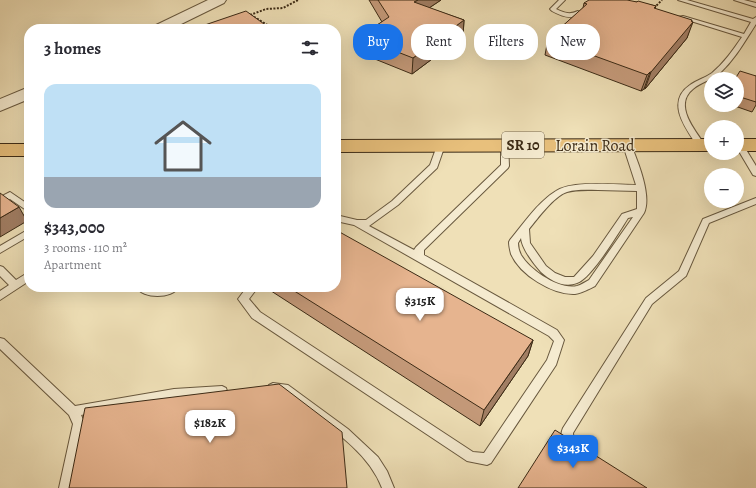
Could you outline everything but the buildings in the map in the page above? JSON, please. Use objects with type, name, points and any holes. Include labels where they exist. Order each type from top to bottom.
[{"type":"main road","name":"Lorain Road","points":[[341,146],[704,145]]},
{"type":"main road","points":[[0,150],[24,150]]},
{"type":"street","points":[[169,24],[219,0]]},
{"type":"street","points":[[0,106],[24,94]]},
{"type":"lane","points":[[562,0],[553,9],[554,10],[570,16],[578,13]]},
{"type":"lane","points":[[682,0],[756,20],[726,63],[717,73],[692,86],[685,93],[681,102],[681,111],[685,121],[704,143]]},
{"type":"lane","points":[[737,0],[756,5]]},
{"type":"lane","points":[[654,9],[745,36]]},
{"type":"lane","points":[[357,224],[368,223],[395,203],[434,166],[441,145]]},
{"type":"lane","points":[[419,257],[419,249],[506,166],[505,145]]},
{"type":"lane","points":[[627,145],[632,157],[640,188],[642,201],[641,211],[592,283],[576,290],[564,289],[548,283],[525,267],[515,254],[513,242],[561,192],[573,188],[640,188]]},
{"type":"lane","points":[[744,145],[756,173]]},
{"type":"lane","points":[[0,201],[10,195],[24,205]]},
{"type":"lane","points":[[582,455],[569,446],[567,432],[649,301],[683,273],[706,220],[756,201]]},
{"type":"lane","points":[[525,229],[526,244],[543,268],[552,276],[564,281],[576,280],[584,273],[596,258],[625,216],[641,211]]},
{"type":"lane","points":[[249,292],[243,299],[256,315],[471,457],[486,459],[552,362],[559,340],[553,333],[419,257],[357,224],[341,219]]},
{"type":"lane","points":[[0,250],[24,235]]},
{"type":"lane","points":[[0,270],[16,285]]},
{"type":"lane","points":[[0,296],[24,279]]},
{"type":"lane","points":[[154,292],[166,292]]},
{"type":"lane","points":[[0,342],[73,411],[78,424],[65,488]]},
{"type":"lane","points":[[260,389],[284,388],[338,426],[369,454],[387,481],[388,488]]},
{"type":"lane","points":[[73,411],[174,394],[237,390]]},
{"type":"path","points":[[244,18],[266,9],[283,8],[298,0]]},
{"type":"path","points":[[654,9],[662,0]]},
{"type":"path","points":[[252,15],[266,24]]}]
